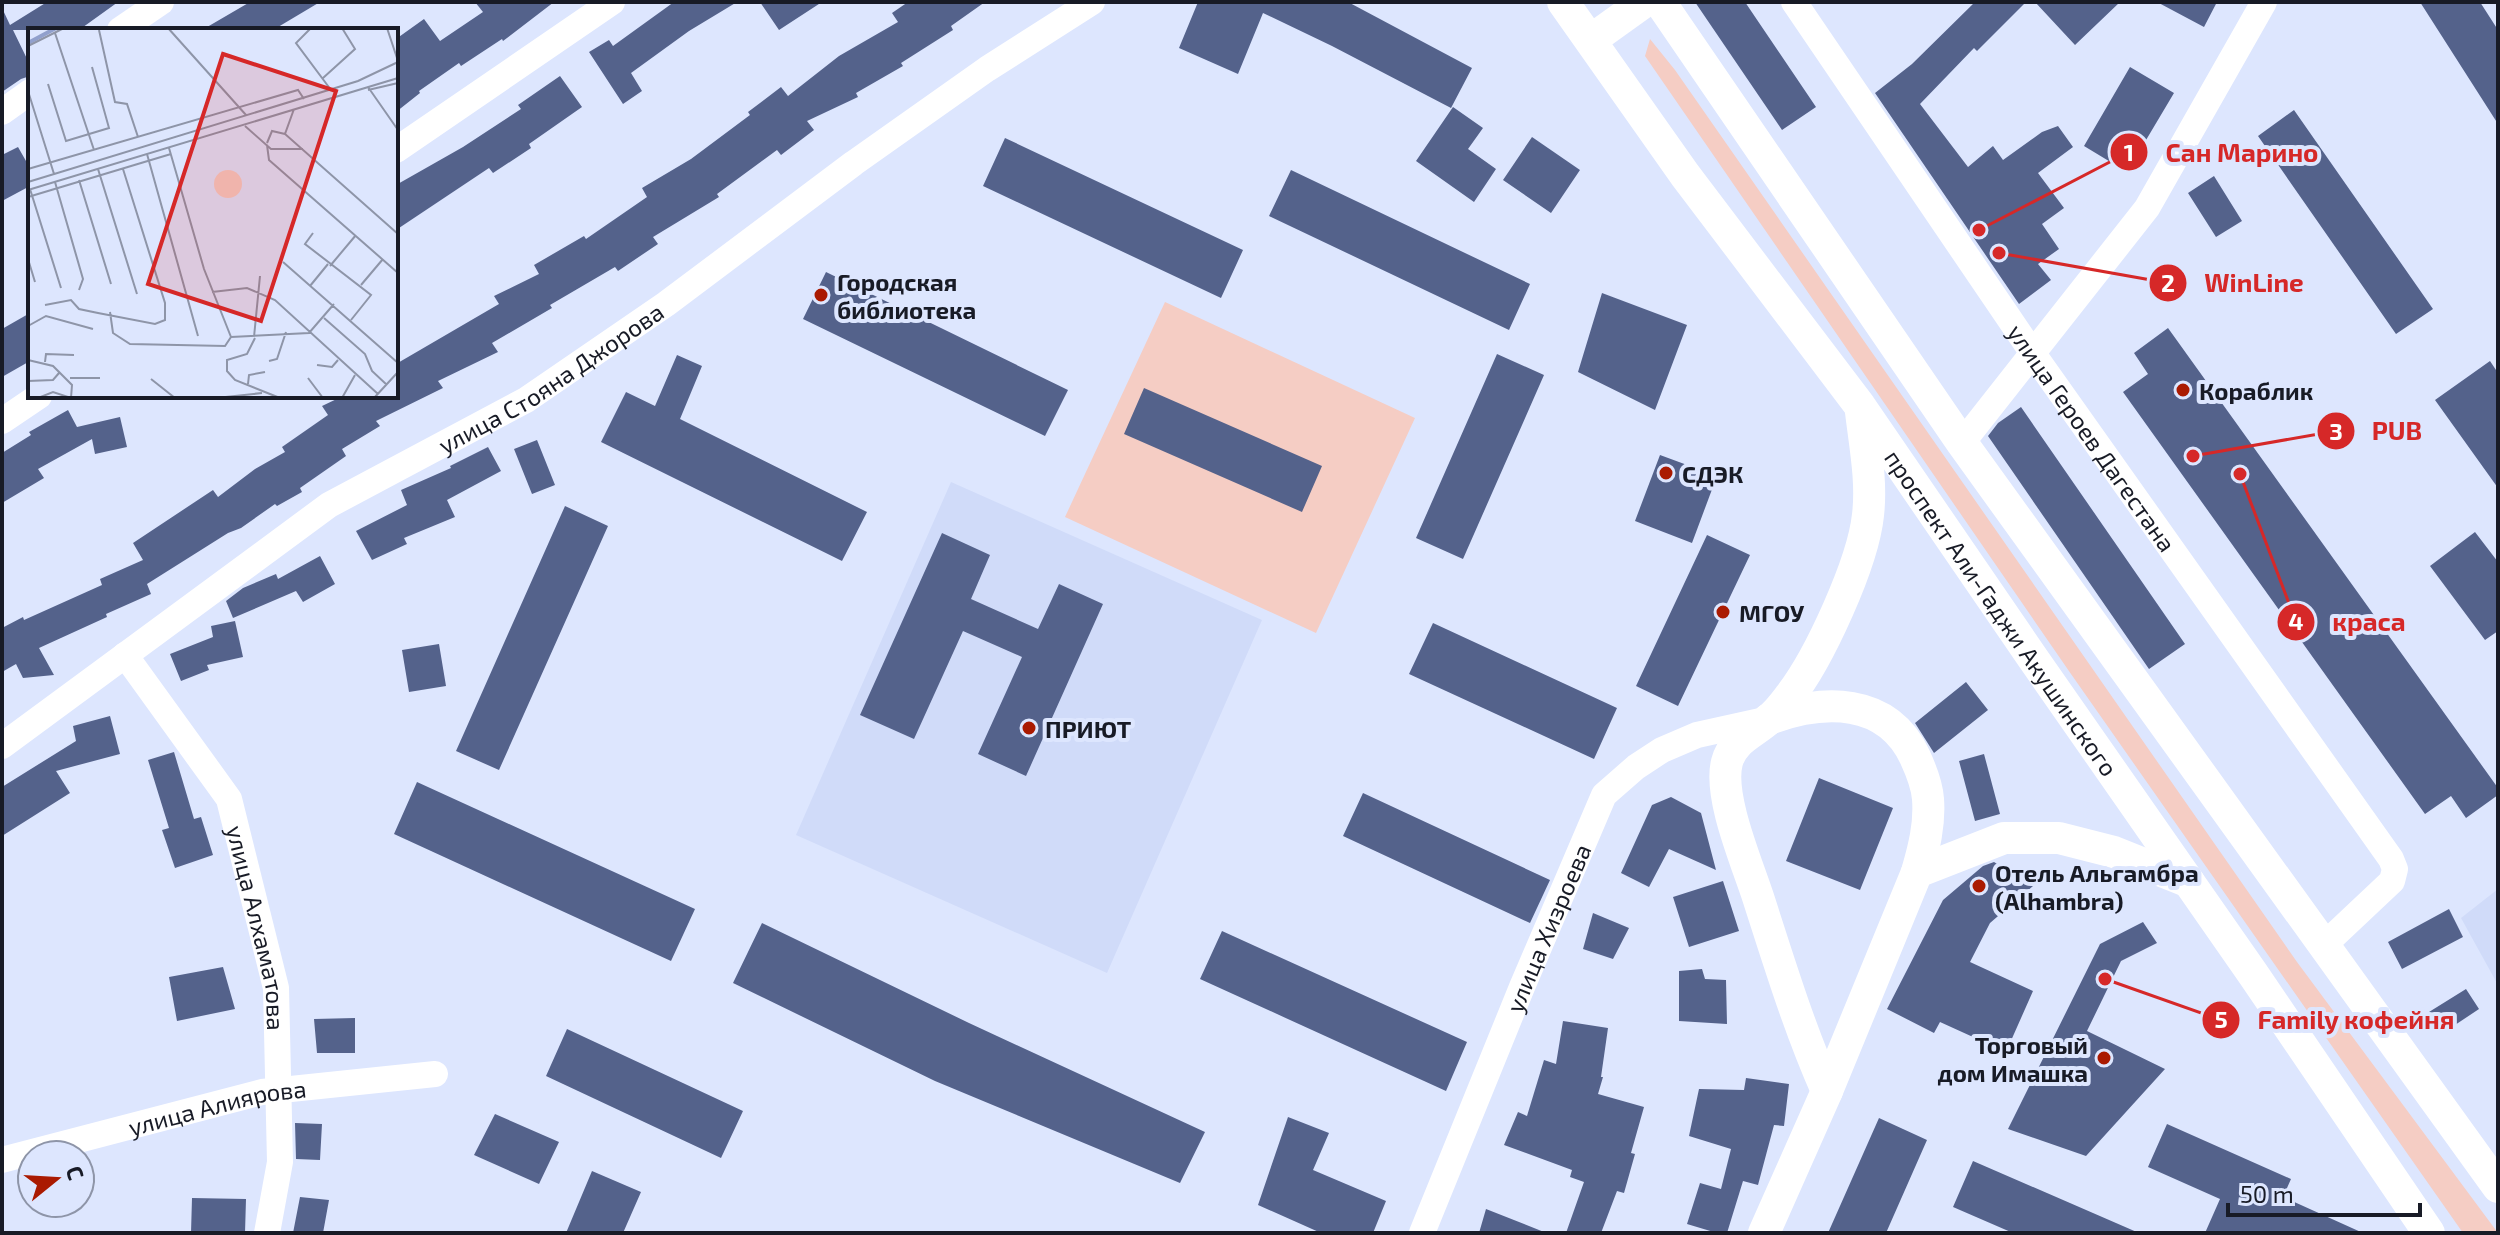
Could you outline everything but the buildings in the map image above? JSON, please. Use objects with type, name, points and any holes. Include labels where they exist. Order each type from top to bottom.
[{"type":"main road","name":"проспект Али-Гаджи Акушинского","points":[[1563,2],[1685,175],[1860,406],[2429,1233]]},
{"type":"main road","points":[[1591,40],[1644,2]]},
{"type":"main road","points":[[1660,2],[1962,443],[2497,1184]]},
{"type":"main road","points":[[1827,1091],[1801,1029],[1736,830],[1726,793],[1727,761],[1735,744],[1769,719],[1789,697],[1818,649],[1848,585],[1863,543],[1868,516],[1869,491],[1860,406]]},
{"type":"main road","points":[[1764,1233],[1827,1091],[1917,872],[1928,822],[1928,797],[1922,772],[1901,734],[1890,723],[1852,707],[1806,708],[1769,719]]},
{"type":"main road","points":[[1917,872],[2004,838],[2059,838],[2114,852],[2189,882]]},
{"type":"street","points":[[123,28],[161,2]]},
{"type":"street","points":[[398,149],[612,2]]},
{"type":"street","name":"улица Стояна Джорова","points":[[2,746],[329,505],[526,400],[666,304],[854,163],[987,69],[1092,2]]},
{"type":"street","name":"улица Героев Дагестана","points":[[1794,2],[2034,355],[2391,859],[2395,869],[2392,881],[2323,946]]},
{"type":"street","points":[[1962,443],[2147,208],[2264,2]]},
{"type":"street","points":[[2,112],[28,93]]},
{"type":"street","points":[[2,421],[36,398]]},
{"type":"street","name":"улица Алхаматова","points":[[125,655],[229,799],[276,988],[280,1162],[267,1233]]},
{"type":"street","name":"улица Хизроева","points":[[1422,1233],[1604,795],[1636,767],[1662,750],[1697,735],[1769,719]]},
{"type":"street","name":"улица Алиярова","points":[[2,1160],[262,1092],[435,1074]]},
{"type":"shaded area","points":[[1650,39],[1675,70],[2297,962],[2498,1233],[2463,1233],[2071,674],[1645,56]]},
{"type":"shaded area","points":[[1165,302],[1415,418],[1316,633],[1065,517]]},
{"type":"shaded area","name":"ПРИЮТ","points":[[951,482],[1262,620],[1107,973],[796,835]]},
{"type":"shaded area","points":[[2498,889],[2498,985],[2461,918]]},
{"type":"place","name":"Сан Марино","points":[[1979,230]]},
{"type":"place","name":"WinLine","points":[[1999,253]]},
{"type":"place","name":"Городская библиотека","points":[[821,295]]},
{"type":"place","name":"Кораблик","points":[[2183,390]]},
{"type":"place","name":"PUB","points":[[2193,456]]},
{"type":"place","name":"СДЭК","points":[[1666,473]]},
{"type":"place","name":"краса","points":[[2240,474]]},
{"type":"place","name":"МГОУ","points":[[1723,612]]},
{"type":"place","name":"ПРИЮТ","points":[[1029,728]]},
{"type":"place","name":"Отель Альгамбра (Alhambra)","points":[[1979,886]]},
{"type":"place","name":"Family кофейня","points":[[2105,979]]},
{"type":"place","name":"Торговый дом Имашка","points":[[2104,1058]]}]
